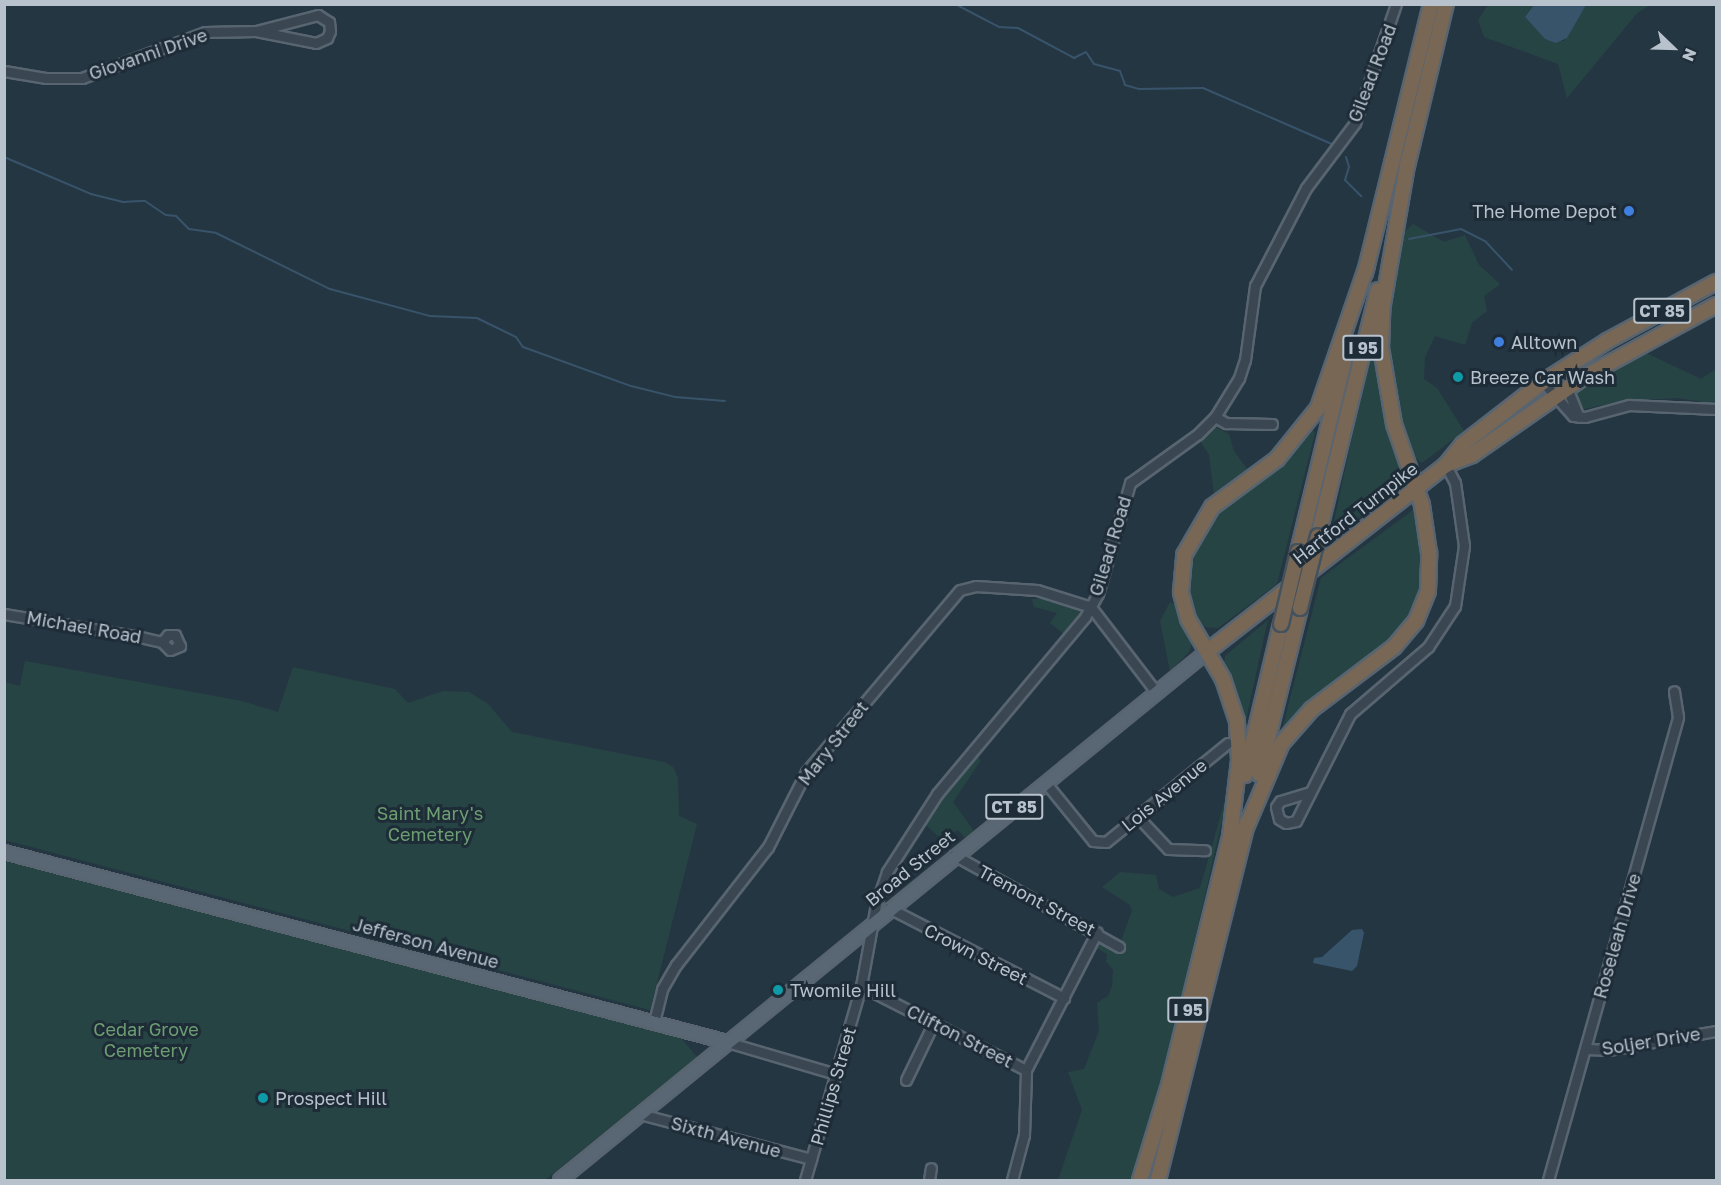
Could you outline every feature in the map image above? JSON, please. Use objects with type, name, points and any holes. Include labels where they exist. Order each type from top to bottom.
[{"type":"highway","name":"I 95","points":[[1140,1180],[1170,1085],[1431,4]]},
{"type":"highway","name":"I 95","points":[[1158,1180],[1167,1152],[1318,536],[1446,4]]},
{"type":"highway","points":[[1245,830],[1273,757],[1300,720],[1394,647],[1416,621],[1430,576],[1418,487],[1394,424],[1381,348],[1382,310],[1408,159]]},
{"type":"highway","points":[[1230,837],[1239,760],[1238,721],[1223,679],[1188,619],[1181,592],[1184,555],[1212,507],[1277,459],[1313,416],[1329,381],[1366,266]]},
{"type":"highway","name":"Hartford Turnpike","points":[[1287,589],[1446,465],[1463,444],[1543,382],[1716,282]]},
{"type":"highway","name":"Hartford Turnpike","points":[[1446,465],[1474,454],[1553,396],[1716,306]]},
{"type":"highway","name":"Broad Street","points":[[1208,651],[1287,589]]},
{"type":"highway","points":[[1164,1180],[1167,1152]]},
{"type":"main road","name":"Broad Street","points":[[560,1180],[873,921],[1208,651]]},
{"type":"main road","name":"Jefferson Avenue","points":[[4,852],[727,1042]]},
{"type":"street","name":"Gilead Road","points":[[873,921],[884,879],[903,842],[978,742],[1091,606],[1130,483],[1198,434],[1215,417],[1239,378],[1245,360],[1255,285],[1306,188],[1354,123],[1396,4]]},
{"type":"street","name":"Giovanni Drive","points":[[4,71],[46,78],[82,78],[189,36],[217,30],[256,31],[316,43],[327,38],[330,31],[329,22],[318,15],[256,31]]},
{"type":"street","points":[[1543,382],[1562,408],[1578,417],[1629,405],[1716,409]]},
{"type":"street","points":[[1567,388],[1578,417]]},
{"type":"street","points":[[1215,417],[1232,423],[1272,424]]},
{"type":"street","points":[[1310,792],[1350,714],[1428,646],[1455,606],[1464,546],[1455,483],[1446,465]]},
{"type":"street","name":"Mary Street","points":[[654,1022],[662,989],[676,966],[768,847],[806,772],[952,596],[967,587],[1037,590],[1091,606]]},
{"type":"street","points":[[1091,606],[1156,692]]},
{"type":"street","name":"Michael Road","points":[[4,614],[162,642]]},
{"type":"street","name":"Roseleah Drive","points":[[1548,1180],[1678,717],[1674,691]]},
{"type":"street","name":"Lois Avenue","points":[[1045,782],[1099,843],[1138,817],[1228,743]]},
{"type":"street","points":[[1138,817],[1168,849],[1205,850]]},
{"type":"street","name":"Tremont Street","points":[[954,855],[1097,932],[1119,947]]},
{"type":"street","name":"Crown Street","points":[[889,908],[1064,998]]},
{"type":"street","name":"Phillips Street","points":[[805,1180],[861,986],[873,921]]},
{"type":"street","points":[[1012,1180],[1024,1136],[1026,1070],[1097,932]]},
{"type":"street","name":"Clifton Street","points":[[861,986],[1026,1070]]},
{"type":"street","points":[[906,1080],[934,1022]]},
{"type":"street","name":"Soljer Drive","points":[[1585,1049],[1608,1050],[1716,1031]]},
{"type":"street","name":"Jefferson Avenue","points":[[727,1042],[837,1074]]},
{"type":"street","name":"Sixth Avenue","points":[[640,1114],[812,1159]]},
{"type":"street","points":[[929,1180],[931,1168]]},
{"type":"green space","points":[[1488,5],[1534,5],[1525,17],[1545,39],[1564,41],[1586,5],[1651,5],[1638,12],[1567,98],[1558,64],[1484,37],[1478,20]]},
{"type":"green space","points":[[1413,224],[1444,242],[1465,235],[1479,265],[1500,284],[1484,296],[1487,311],[1472,323],[1465,345],[1435,336],[1425,357],[1424,379],[1437,388],[1464,431],[1422,463],[1409,452],[1399,422],[1386,340],[1390,292],[1403,233]]},
{"type":"green space","points":[[1373,338],[1377,339],[1383,401],[1404,474],[1386,496],[1330,540]]},
{"type":"green space","points":[[1642,351],[1701,379],[1716,369],[1716,404],[1678,398],[1621,401],[1580,410],[1572,391]]},
{"type":"green space","points":[[1211,425],[1229,434],[1234,451],[1247,469],[1214,493],[1209,455],[1198,438]]},
{"type":"green space","points":[[1312,428],[1315,433],[1277,584],[1218,628],[1204,627],[1194,615],[1187,580],[1194,542],[1214,512],[1278,464]]},
{"type":"green space","points":[[1413,510],[1417,513],[1424,566],[1418,606],[1390,646],[1279,741],[1321,578]]},
{"type":"green space","points":[[1041,593],[1081,608],[1082,615],[1065,635],[1050,623],[1057,613],[1034,607],[1032,599],[1039,599]]},
{"type":"green space","points":[[1170,602],[1175,605],[1192,643],[1189,652],[1170,671],[1160,621]]},
{"type":"green space","points":[[1268,620],[1244,729],[1224,662],[1225,656]]},
{"type":"green space","name":"Saint Mary's Cemetery","points":[[25,661],[242,701],[278,712],[293,667],[395,689],[408,703],[443,691],[469,692],[488,704],[512,732],[664,762],[673,767],[678,778],[679,816],[697,824],[650,1010],[5,840],[5,682],[20,686]]},
{"type":"green space","points":[[974,754],[981,760],[953,802],[974,831],[965,838],[958,830],[942,840],[923,822]]},
{"type":"green space","points":[[1233,772],[1163,1079],[1132,1180],[1058,1180],[1082,1110],[1068,1072],[1084,1069],[1099,1031],[1097,1003],[1108,996],[1112,986],[1113,970],[1106,961],[1107,954],[1097,948],[1101,939],[1120,944],[1132,911],[1130,905],[1102,887],[1120,872],[1156,875],[1159,889],[1173,897],[1200,888]]},
{"type":"green space","name":"Cedar Grove Cemetery","points":[[5,861],[681,1038],[697,1057],[545,1180],[5,1180]]},
{"type":"water","points":[[1534,5],[1586,5],[1567,38],[1556,43],[1545,39],[1525,17]]},
{"type":"water","points":[[1362,929],[1364,933],[1357,966],[1352,971],[1313,963],[1314,958],[1322,957],[1352,930]]},
{"type":"waterway","points":[[955,4],[999,27],[1018,28],[1074,58],[1086,52],[1094,64],[1120,71],[1125,85],[1139,89],[1203,88],[1332,144]]},
{"type":"waterway","points":[[4,157],[91,194],[123,202],[145,201],[166,215],[176,216],[189,229],[216,233],[330,289],[430,316],[477,318],[516,337],[523,347],[631,386],[675,397],[725,401]]},
{"type":"waterway","points":[[1346,157],[1349,167],[1345,180],[1361,196]]},
{"type":"waterway","points":[[1409,239],[1461,229],[1486,242],[1512,270]]},
{"type":"place","name":"The Home Depot","points":[[1629,211]]},
{"type":"place","name":"Alltown","points":[[1499,342]]},
{"type":"place","name":"Breeze Car Wash","points":[[1458,377]]},
{"type":"place","name":"Twomile Hill","points":[[778,990]]},
{"type":"place","name":"Prospect Hill","points":[[263,1098]]}]
